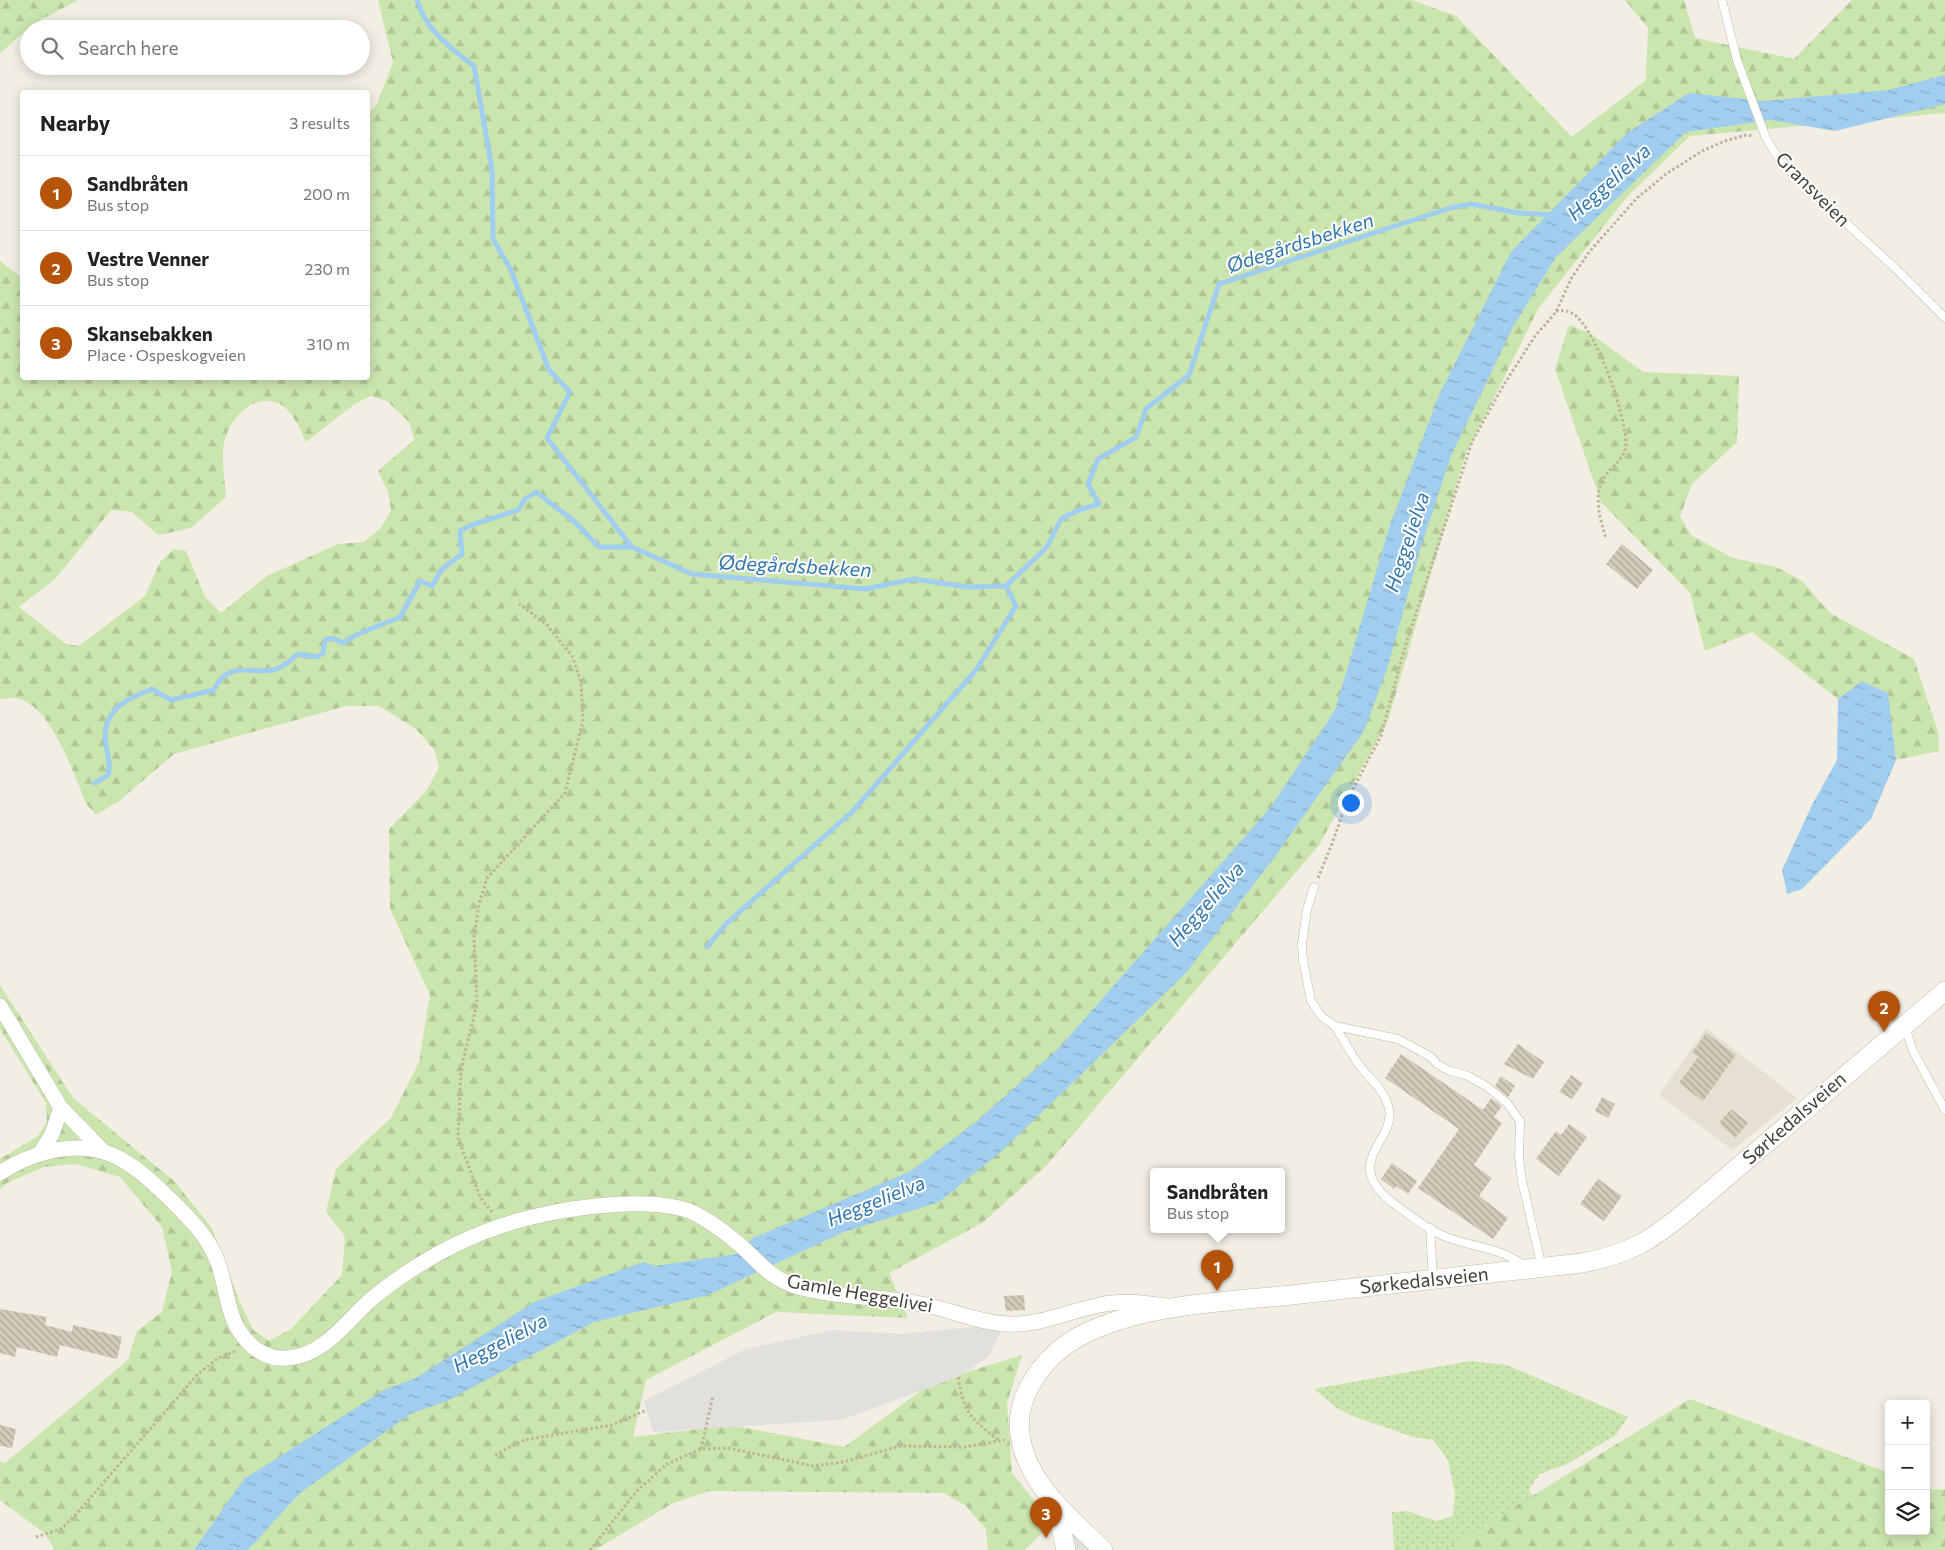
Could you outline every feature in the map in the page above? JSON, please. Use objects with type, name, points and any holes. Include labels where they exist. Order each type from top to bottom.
[{"type":"street","name":"Sørkedalsveien","points":[[1103,1550],[1056,1504],[1027,1460],[1020,1435],[1019,1419],[1027,1393],[1034,1379],[1054,1354],[1081,1335],[1108,1323],[1176,1307],[1542,1268],[1598,1260],[1618,1255],[1645,1243],[1689,1209],[1945,991]]},
{"type":"street","points":[[0,1006],[61,1108],[104,1152]]},
{"type":"street","points":[[40,1154],[52,1134],[61,1108]]},
{"type":"street","name":"Gamle Heggelivei","points":[[0,1173],[14,1164],[40,1154],[69,1149],[104,1152],[143,1176],[194,1222],[215,1256],[236,1327],[251,1346],[269,1357],[299,1356],[314,1351],[328,1341],[374,1297],[406,1273],[460,1242],[532,1217],[614,1204],[652,1205],[693,1213],[736,1241],[769,1274],[794,1285],[917,1303],[1005,1324],[1036,1322],[1101,1304],[1129,1301],[1176,1307]]},
{"type":"street","points":[[1056,1504],[1066,1550]]},
{"type":"lane","name":"Gransveien","points":[[1722,0],[1731,40],[1766,138],[1796,177],[1894,267],[1945,318]]},
{"type":"lane","points":[[1314,887],[1304,928],[1302,952],[1311,1001],[1322,1016],[1335,1026],[1358,1063],[1382,1093],[1389,1108],[1390,1121],[1371,1158],[1370,1168],[1374,1180],[1387,1198],[1430,1228],[1453,1240],[1507,1254],[1520,1262],[1521,1270]]},
{"type":"lane","points":[[1905,1024],[1914,1051],[1945,1110]]},
{"type":"lane","points":[[1335,1026],[1398,1038],[1431,1057],[1437,1064],[1450,1071],[1466,1075],[1486,1086],[1507,1103],[1520,1121],[1519,1157],[1522,1181],[1542,1268]]},
{"type":"lane","points":[[1430,1228],[1434,1279]]},
{"type":"path","points":[[1314,887],[1348,798],[1381,736],[1404,650],[1472,442],[1508,378],[1535,336],[1556,312],[1572,277],[1590,251],[1638,198],[1666,174],[1702,151],[1725,141],[1746,136],[1766,138]]},
{"type":"path","points":[[1556,312],[1566,310],[1576,316],[1588,330],[1608,373],[1622,420],[1626,446],[1619,463],[1605,476],[1599,496],[1598,515],[1606,538]]},
{"type":"path","points":[[505,1225],[480,1198],[458,1138],[461,1069],[477,1004],[474,937],[479,904],[487,878],[564,793],[583,720],[582,682],[572,656],[547,625],[519,604]]},
{"type":"path","points":[[36,1537],[61,1529],[78,1512],[197,1375],[218,1358],[251,1346]]},
{"type":"path","points":[[958,1377],[962,1400],[970,1416],[1001,1442]]},
{"type":"path","points":[[701,1448],[713,1396]]},
{"type":"path","points":[[495,1455],[524,1440],[612,1425],[647,1410]]},
{"type":"path","points":[[590,1550],[636,1492],[648,1480],[667,1464],[701,1448],[728,1448],[814,1466],[843,1462],[901,1446],[964,1447],[1001,1442],[1020,1435]]},
{"type":"shaded area","points":[[1706,1028],[1797,1098],[1733,1150],[1659,1095]]},
{"type":"shaded area","points":[[1005,1324],[988,1357],[958,1377],[841,1420],[653,1432],[644,1401],[746,1349],[832,1330],[899,1334]]},
{"type":"shaded area","points":[[1070,1532],[1091,1550],[1073,1550]]},
{"type":"green space","points":[[0,0],[78,0],[41,20],[20,20],[20,36],[0,53]]},
{"type":"green space","points":[[378,0],[1412,0],[1456,16],[1572,137],[1646,80],[1648,28],[1625,0],[1684,0],[1695,38],[1794,59],[1852,0],[1945,0],[1945,113],[1690,136],[1627,197],[1538,309],[1465,456],[1388,721],[1319,845],[1047,1165],[982,1223],[889,1273],[908,1318],[776,1312],[646,1380],[633,1437],[731,1425],[844,1447],[932,1383],[1022,1355],[1007,1403],[1012,1473],[1052,1523],[1025,1550],[988,1550],[986,1529],[966,1506],[944,1493],[709,1491],[673,1503],[595,1550],[52,1550],[54,1548],[44,1533],[0,1500],[0,1462],[5,1463],[128,1360],[137,1331],[162,1312],[172,1271],[162,1227],[120,1177],[76,1164],[44,1167],[7,1183],[0,1189],[0,1159],[38,1136],[47,1121],[46,1103],[0,1029],[0,985],[73,1098],[174,1181],[212,1228],[239,1300],[253,1330],[269,1341],[291,1329],[342,1275],[345,1236],[326,1212],[336,1169],[391,1118],[419,1062],[430,995],[390,909],[389,829],[426,791],[439,768],[435,751],[417,730],[379,706],[346,706],[174,754],[119,801],[96,815],[87,805],[60,742],[40,713],[29,703],[16,698],[0,699],[0,261],[20,276],[20,380],[370,380],[370,112],[376,106],[393,62]],"holes":[[[371,396],[387,401],[410,423],[414,440],[378,471],[388,492],[391,510],[381,528],[364,542],[338,544],[267,576],[221,613],[205,597],[186,551],[174,549],[160,562],[145,596],[79,646],[66,644],[19,607],[56,578],[111,510],[132,512],[158,535],[191,528],[226,497],[223,463],[224,443],[231,425],[252,404],[270,401],[285,407],[296,421],[306,442],[356,403]]]},
{"type":"green space","points":[[1569,325],[1590,333],[1643,372],[1739,376],[1737,442],[1692,484],[1680,516],[1691,535],[1733,558],[1776,567],[1802,581],[1830,613],[1914,659],[1938,732],[1939,751],[1896,760],[1888,693],[1862,681],[1838,699],[1752,632],[1705,651],[1690,593],[1601,502],[1555,369]]},
{"type":"green space","points":[[1470,1361],[1507,1365],[1628,1417],[1616,1435],[1567,1464],[1540,1474],[1529,1489],[1561,1550],[1394,1550],[1392,1512],[1407,1511],[1436,1521],[1453,1516],[1455,1494],[1448,1460],[1433,1440],[1413,1437],[1350,1415],[1337,1408],[1314,1389]]},
{"type":"green space","points":[[1690,1399],[1885,1472],[1885,1535],[1930,1535],[1930,1488],[1945,1489],[1945,1550],[1447,1550]]},
{"type":"water","name":"Heggelielva","points":[[1945,75],[1945,104],[1835,131],[1771,120],[1686,132],[1556,257],[1513,327],[1451,456],[1421,547],[1388,666],[1364,731],[1274,858],[1186,973],[1003,1150],[939,1202],[844,1232],[708,1295],[594,1322],[447,1401],[410,1414],[299,1494],[248,1550],[194,1550],[244,1479],[384,1390],[416,1378],[534,1302],[643,1262],[655,1266],[737,1254],[753,1238],[911,1171],[977,1121],[1059,1048],[1270,808],[1335,710],[1390,525],[1439,395],[1511,252],[1627,133],[1689,93],[1763,101],[1888,90]]},
{"type":"water","points":[[1862,681],[1888,693],[1896,760],[1871,819],[1802,889],[1787,894],[1782,870],[1812,805],[1837,760],[1838,699]]},
{"type":"building","points":[[1622,544],[1653,570],[1637,589],[1606,564]]},
{"type":"building","points":[[1706,1033],[1736,1055],[1703,1101],[1679,1083],[1698,1057],[1692,1053]]},
{"type":"building","points":[[1518,1044],[1544,1062],[1533,1079],[1504,1064]]},
{"type":"building","points":[[1401,1054],[1483,1110],[1491,1098],[1502,1106],[1494,1117],[1502,1123],[1474,1165],[1492,1178],[1479,1196],[1508,1218],[1493,1239],[1418,1188],[1459,1129],[1385,1078]]},
{"type":"building","points":[[1571,1075],[1583,1083],[1572,1099],[1559,1092]]},
{"type":"building","points":[[1501,1076],[1515,1086],[1508,1097],[1495,1086]]},
{"type":"building","points":[[1602,1097],[1615,1104],[1608,1118],[1595,1111]]},
{"type":"building","points":[[1731,1109],[1748,1123],[1735,1138],[1719,1123]]},
{"type":"building","points":[[1569,1124],[1587,1137],[1559,1176],[1536,1159],[1556,1131],[1561,1135]]},
{"type":"building","points":[[1392,1163],[1417,1181],[1408,1194],[1396,1186],[1394,1189],[1381,1179]]},
{"type":"building","points":[[1598,1179],[1622,1196],[1604,1221],[1580,1204]]},
{"type":"building","points":[[1024,1295],[1025,1310],[1006,1311],[1004,1296]]},
{"type":"building","points":[[0,1309],[47,1317],[45,1325],[72,1332],[73,1325],[122,1337],[117,1359],[60,1345],[57,1357],[17,1347],[15,1357],[0,1353]]},
{"type":"building","points":[[0,1425],[16,1429],[12,1448],[0,1446]]},
{"type":"waterway","points":[[417,0],[432,29],[474,66],[492,169],[493,239],[511,270],[549,370],[570,392],[547,438],[632,547]]},
{"type":"waterway","name":"Ødegårdsbekken","points":[[95,783],[108,775],[109,770],[105,741],[106,726],[114,711],[127,700],[152,689],[171,700],[214,690],[220,680],[228,674],[236,671],[263,671],[279,668],[298,654],[317,657],[323,653],[325,640],[333,638],[343,643],[356,635],[400,617],[420,581],[432,586],[441,570],[462,554],[460,531],[471,525],[518,510],[525,499],[536,492],[574,521],[599,547],[632,547],[692,574],[865,589],[914,579],[968,587],[1006,586],[1047,547],[1061,519],[1079,510],[1099,504],[1088,484],[1098,459],[1136,437],[1146,409],[1189,375],[1219,284],[1450,208],[1471,204],[1519,213],[1554,215]]},
{"type":"waterway","points":[[707,947],[726,924],[853,811],[976,670],[1016,606],[1006,586]]},
{"type":"place","name":"Vestre Venner","points":[[1884,1032]]},
{"type":"place","name":"Sandbråten","points":[[1217,1291]]},
{"type":"place","name":"Skansebakken","points":[[1046,1538]]}]
